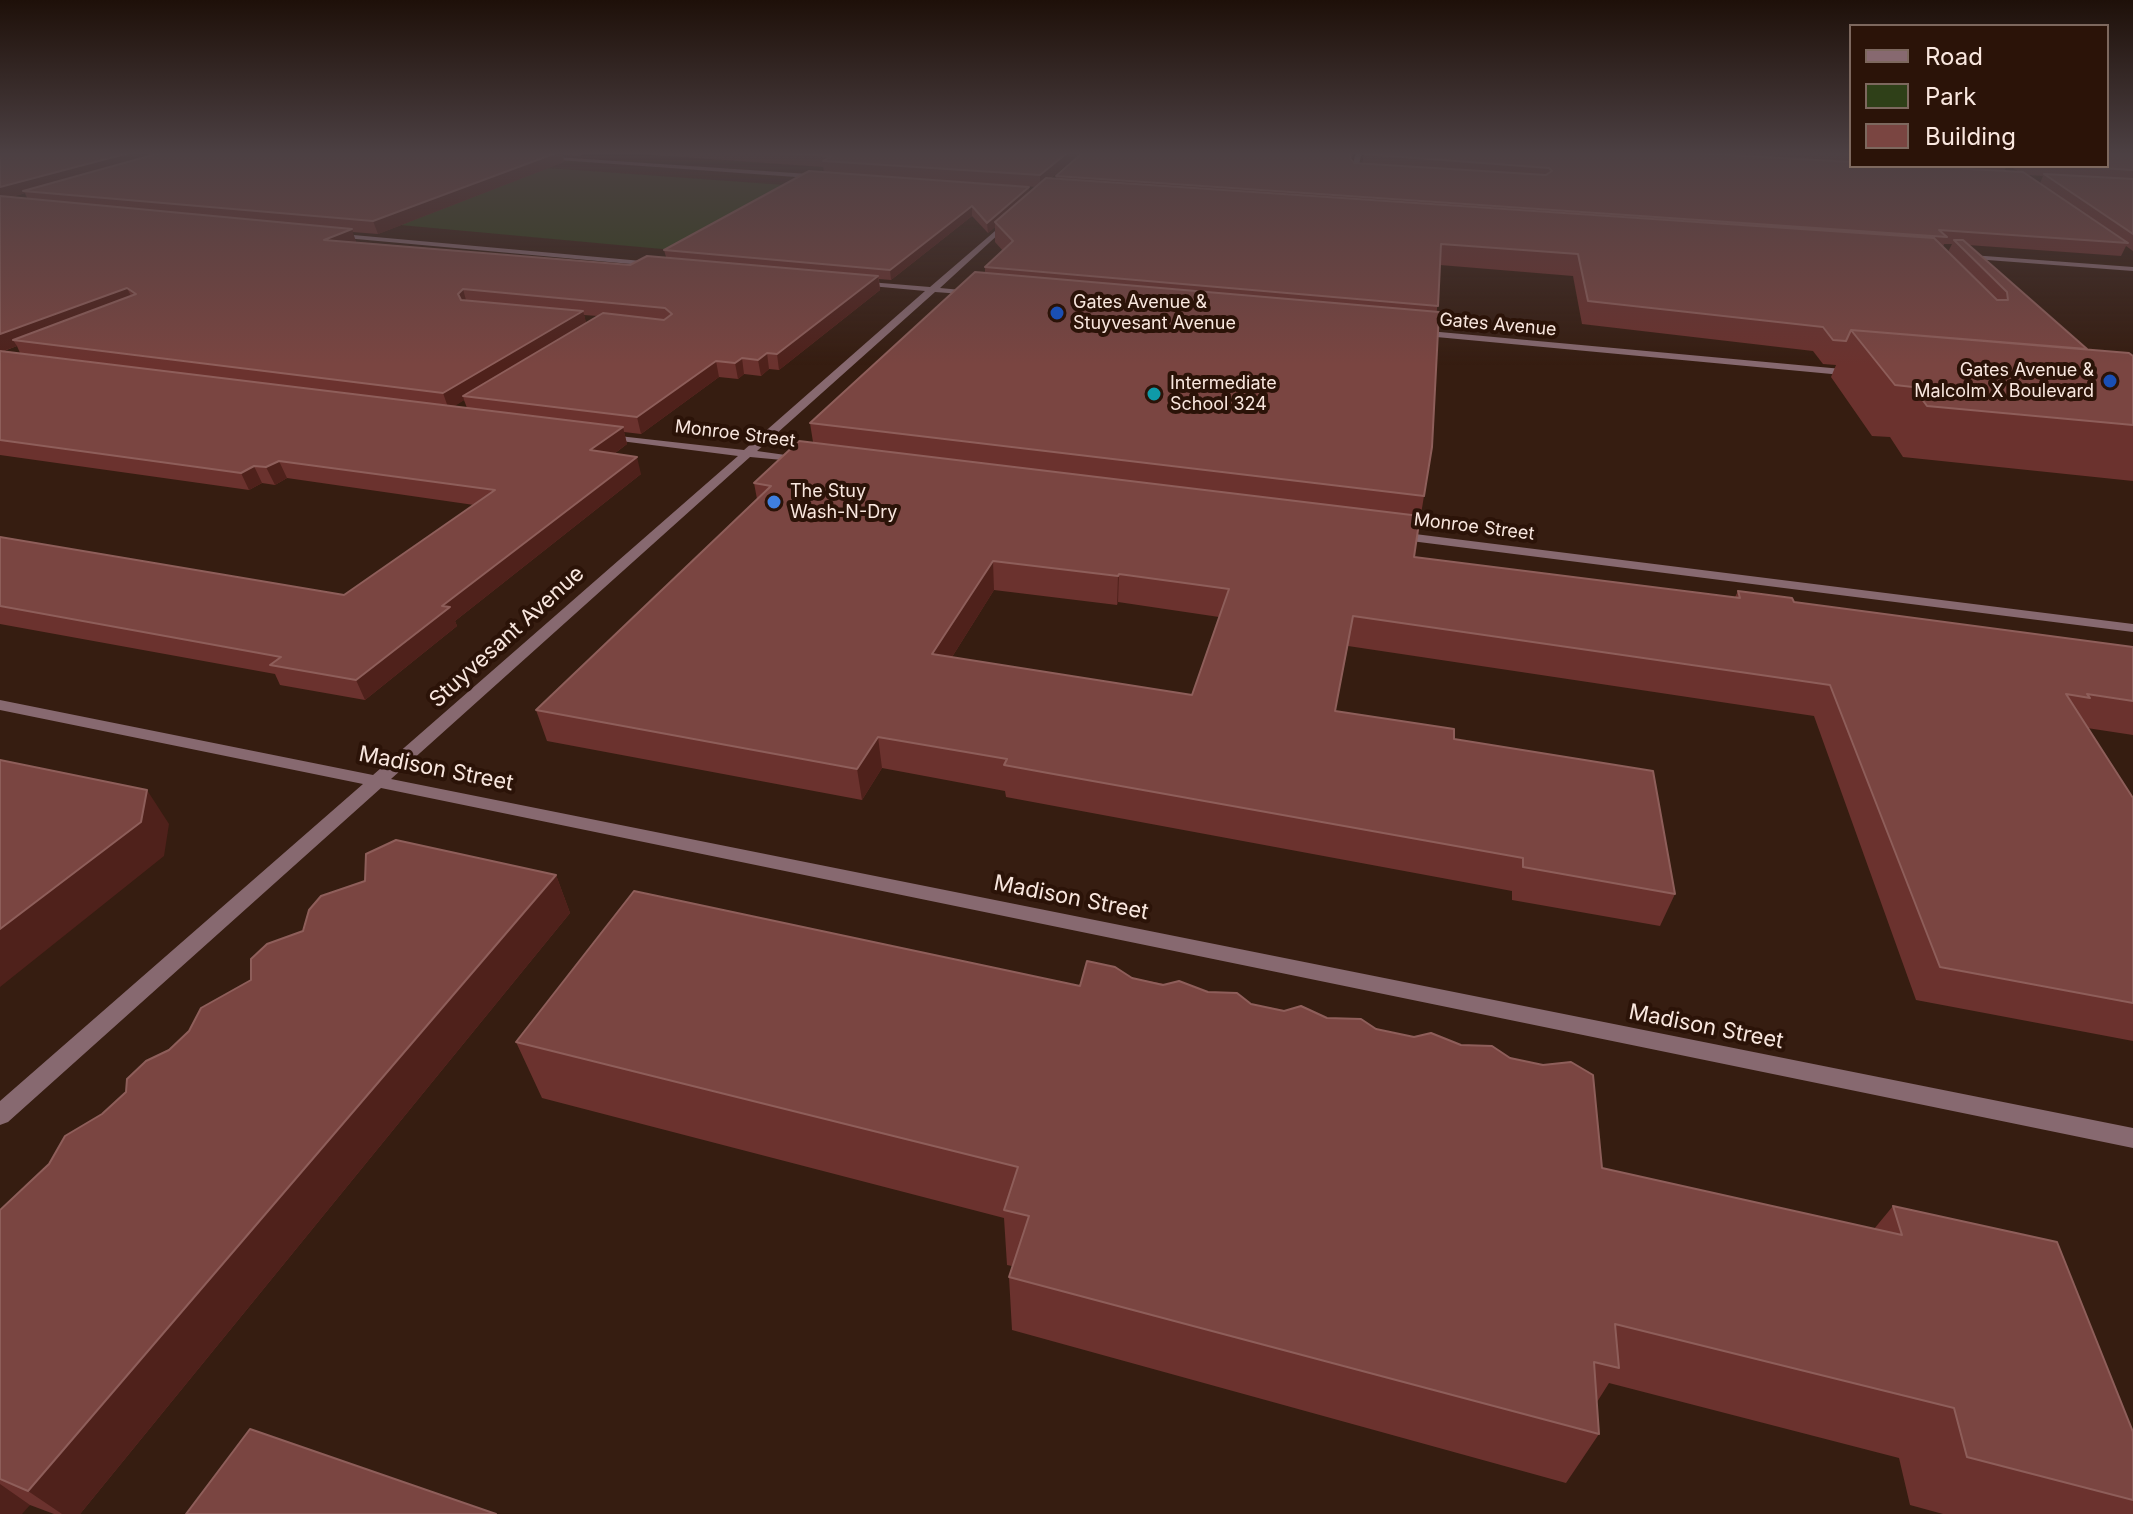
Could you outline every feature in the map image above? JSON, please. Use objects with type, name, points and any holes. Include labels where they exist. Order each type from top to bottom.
[{"type":"street","name":"Stuyvesant Avenue","points":[[0,1115],[1007,224]]},
{"type":"street","points":[[317,234],[660,265]]},
{"type":"street","points":[[1944,255],[2133,269]]},
{"type":"street","points":[[847,282],[983,294]]},
{"type":"street","name":"Gates Avenue","points":[[1408,333],[1865,374]]},
{"type":"street","name":"Monroe Street","points":[[585,433],[815,462]]},
{"type":"street","name":"Monroe Street","points":[[1390,534],[2133,628]]},
{"type":"street","name":"Madison Street","points":[[0,705],[2133,1138]]},
{"type":"green space","points":[[403,224],[732,224],[684,251],[400,225]]},
{"type":"building","points":[[0,224],[295,224],[352,229],[324,240],[630,265],[647,256],[878,276],[777,354],[767,353],[758,360],[742,358],[735,363],[716,361],[637,417],[463,396],[603,313],[664,320],[672,314],[665,308],[463,289],[458,294],[461,300],[583,311],[443,393],[13,340],[136,294],[127,288],[0,334]]},
{"type":"building","points":[[712,224],[949,224],[890,270],[664,250]]},
{"type":"building","points":[[997,224],[1722,224],[1934,238],[1997,300],[2008,300],[2007,292],[1954,240],[1963,240],[2087,349],[1851,330],[1846,341],[1833,340],[1823,327],[1588,301],[1578,254],[1441,244],[1438,306],[985,267],[1013,241]]},
{"type":"building","points":[[1752,224],[2099,224],[2128,243],[1939,230],[1947,237]]},
{"type":"building","points":[[2118,224],[2133,224],[2133,234]]},
{"type":"building","name":"Intermediate School 324","points":[[975,272],[1439,312],[1432,447],[1424,496],[810,423]]},
{"type":"building","points":[[1851,330],[2129,353],[2133,356],[2133,425],[1927,406],[1913,387],[1895,385]]},
{"type":"building","points":[[0,351],[623,427],[590,450],[637,457],[442,606],[450,607],[356,680],[270,665],[281,657],[0,606],[0,537],[344,595],[495,490],[279,461],[266,467],[254,466],[241,473],[0,440]]},
{"type":"building","points":[[799,441],[1420,516],[1414,557],[1740,598],[1738,591],[1792,598],[1794,602],[2133,647],[2133,701],[2066,694],[2133,798],[2133,1003],[1940,967],[1830,685],[1353,616],[1335,711],[1454,729],[1454,739],[1653,771],[1675,894],[1523,867],[1523,858],[1004,765],[1007,759],[878,737],[857,769],[536,710],[771,486],[754,483]],"holes":[[[993,561],[1229,589],[1192,695],[932,654]]]},
{"type":"building","points":[[0,760],[147,790],[141,822],[0,929]]},
{"type":"building","points":[[396,840],[556,875],[28,1491],[0,1479],[0,1210],[49,1164],[65,1136],[102,1114],[126,1092],[127,1079],[146,1061],[169,1050],[189,1031],[201,1008],[251,980],[251,959],[267,944],[303,931],[309,910],[321,896],[365,881],[366,854]]},
{"type":"building","points":[[634,891],[1080,986],[1087,961],[1115,967],[1132,978],[1163,985],[1179,981],[1208,992],[1237,993],[1251,1004],[1284,1011],[1301,1006],[1327,1018],[1361,1019],[1376,1029],[1414,1037],[1431,1033],[1461,1045],[1492,1046],[1510,1058],[1543,1065],[1571,1062],[1593,1075],[1602,1168],[1902,1235],[1893,1206],[2057,1242],[2133,1432],[2133,1500],[1967,1457],[1954,1408],[1615,1324],[1619,1368],[1594,1362],[1599,1434],[1009,1277],[1029,1216],[1004,1210],[1018,1167],[516,1042]]},
{"type":"building","points":[[250,1429],[496,1514],[186,1514]]},
{"type":"place","name":"Gates Avenue & Stuyvesant Avenue","points":[[1057,313]]},
{"type":"place","name":"Gates Avenue & Malcolm X Boulevard","points":[[2110,381]]},
{"type":"place","name":"Intermediate School 324","points":[[1154,394]]},
{"type":"place","name":"The Stuy Wash-N-Dry","points":[[774,502]]}]
